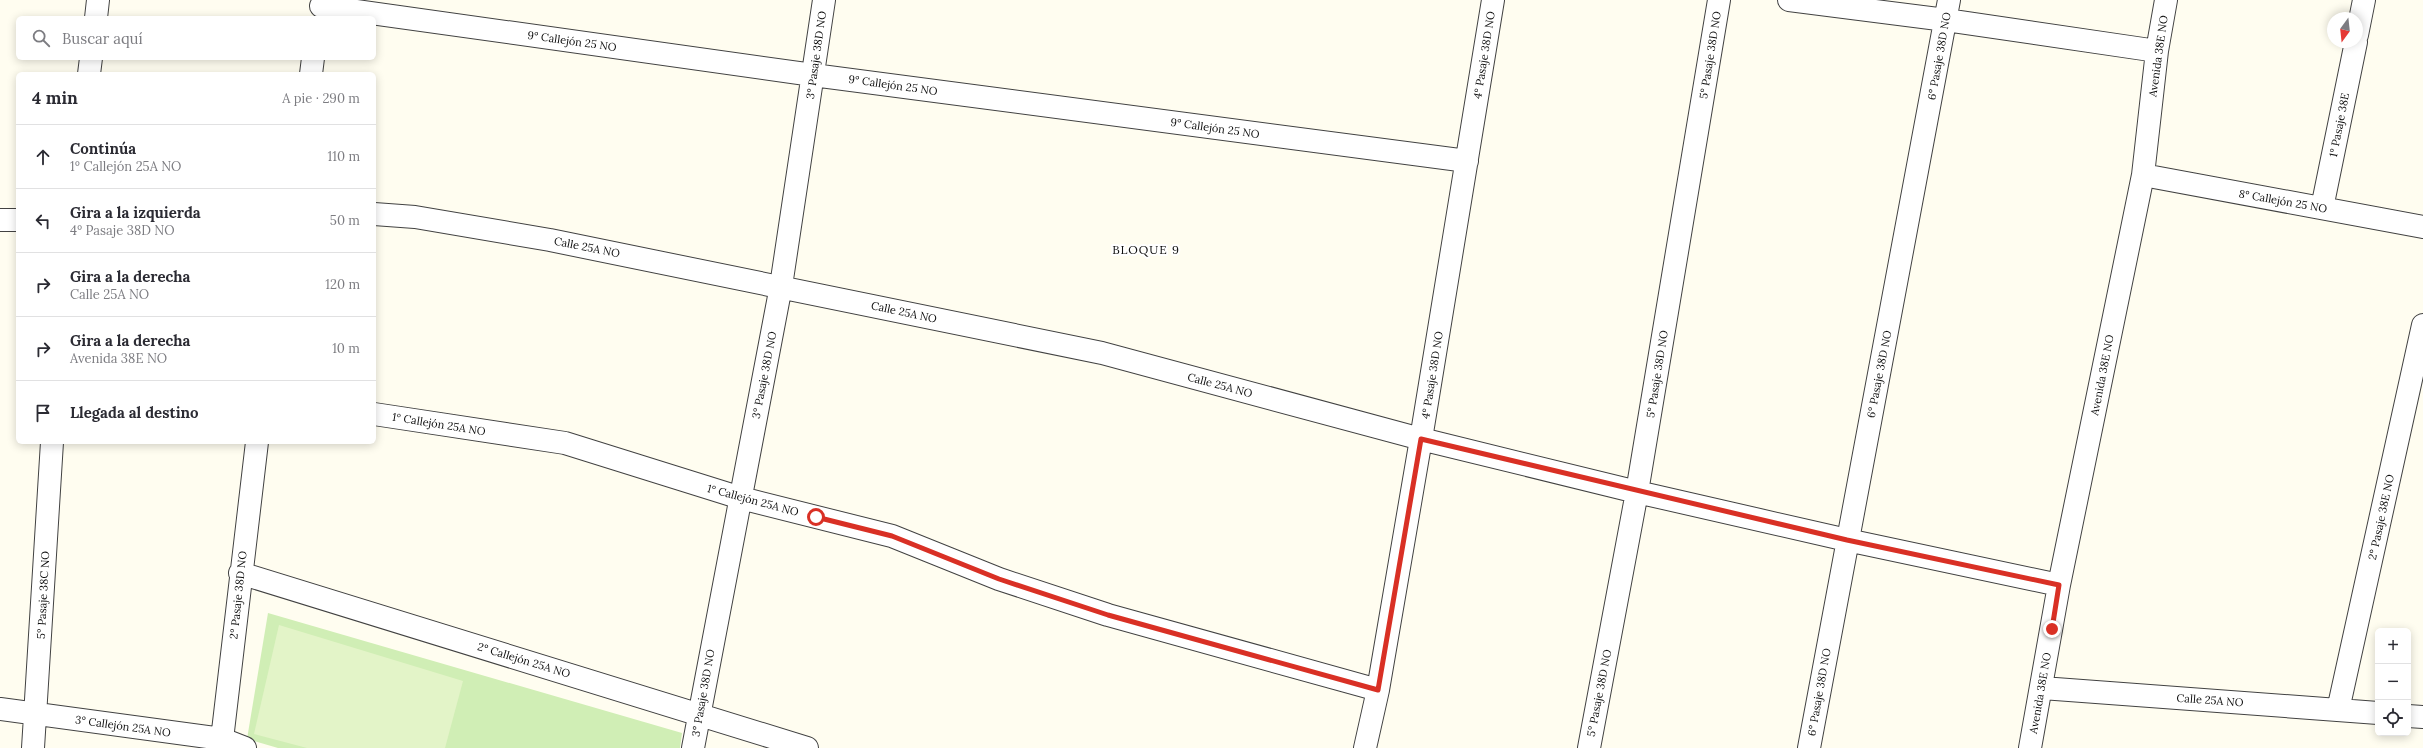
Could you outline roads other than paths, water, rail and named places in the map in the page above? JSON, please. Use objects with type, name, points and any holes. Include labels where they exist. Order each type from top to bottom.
[{"type":"street","points":[[96,16],[98,0]]},
{"type":"street","name":"3° Pasaje 38D NO","points":[[693,748],[781,286],[824,0]]},
{"type":"street","name":"4° Pasaje 38D NO","points":[[1365,748],[1378,690],[1421,439],[1493,0]]},
{"type":"street","name":"5° Pasaje 38D NO","points":[[1589,748],[1637,492],[1719,0]]},
{"type":"street","points":[[1789,0],[1947,10],[2157,51]]},
{"type":"street","name":"Avenida 38E NO","points":[[2030,748],[2042,688],[2059,585],[2143,175],[2157,51],[2166,0]]},
{"type":"street","points":[[2362,12],[2364,0]]},
{"type":"street","name":"9° Callejón 25 NO","points":[[320,8],[813,75],[1467,161]]},
{"type":"street","name":"6° Pasaje 38D NO","points":[[1809,748],[1947,10]]},
{"type":"street","name":"1° Pasaje 38E","points":[[2322,208],[2355,48]]},
{"type":"street","points":[[89,72],[91,60]]},
{"type":"street","points":[[311,72],[313,60]]},
{"type":"street","name":"8° Callejón 25 NO","points":[[2143,175],[2423,227]]},
{"type":"street","name":"Calle 25A NO","points":[[376,214],[415,217],[550,240],[781,286],[1102,353],[1421,439],[1637,492],[1847,540],[2059,585]]},
{"type":"street","points":[[0,220],[16,220]]},
{"type":"street","name":"2° Pasaje 38E NO","points":[[2338,710],[2423,325]]},
{"type":"street","name":"1° Callejón 25A NO","points":[[376,414],[565,443],[741,498],[892,536],[999,579],[1108,615],[1378,690]]},
{"type":"street","name":"5° Pasaje 38C NO","points":[[33,748],[37,714],[52,444]]},
{"type":"street","name":"2° Pasaje 38D NO","points":[[222,744],[240,573],[257,444]]},
{"type":"street","name":"2° Callejón 25A NO","points":[[240,573],[699,713],[807,748]]},
{"type":"street","name":"Calle 25A NO","points":[[2042,688],[2375,713]]},
{"type":"street","name":"3° Callejón 25A NO","points":[[0,709],[245,748]]},
{"type":"street","points":[[2411,716],[2423,717]]},
{"type":"district","name":"BLOQUE 9","points":[[1146,249]]}]
